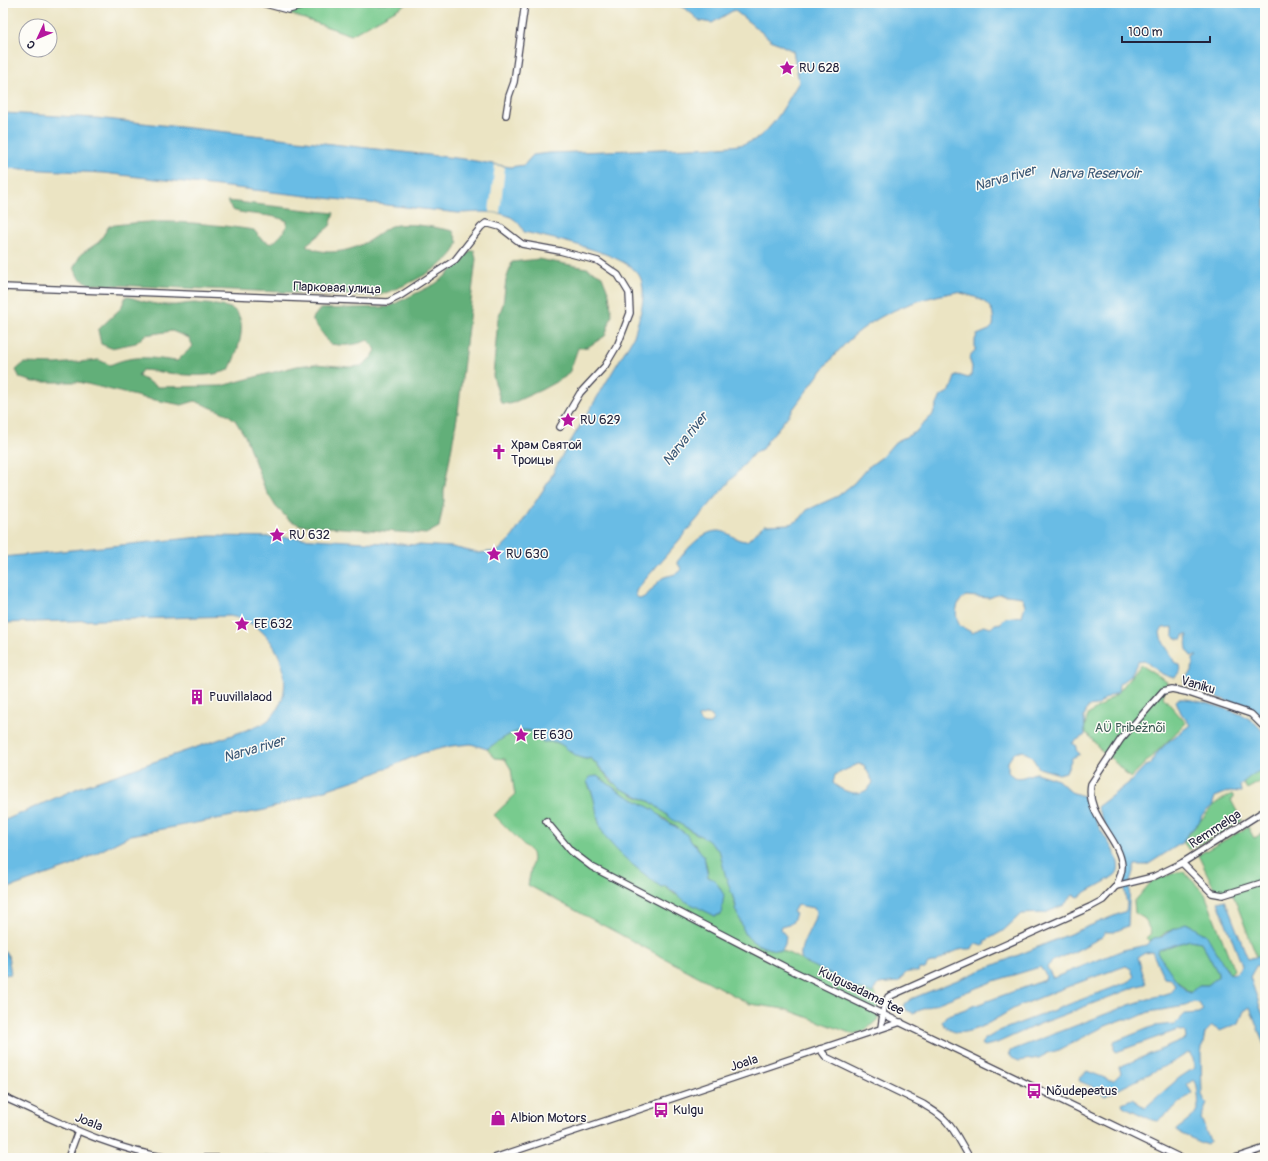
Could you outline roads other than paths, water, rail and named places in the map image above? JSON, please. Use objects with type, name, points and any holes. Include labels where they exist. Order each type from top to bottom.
[{"type":"street","points":[[262,3],[288,10],[314,3]]},
{"type":"street","points":[[506,115],[509,96],[514,82],[525,3]]},
{"type":"street","name":"Парковая улица","points":[[3,287],[388,302],[455,260],[481,227],[486,223],[494,224],[522,244],[566,252],[598,262],[618,275],[629,293],[630,313],[616,348],[605,366],[580,393],[560,427]]},
{"type":"street","name":"Vaniku","points":[[1116,886],[1122,874],[1122,865],[1116,849],[1094,808],[1089,790],[1091,784],[1121,738],[1163,691],[1172,689],[1186,692],[1251,714],[1265,728]]},
{"type":"street","name":"Remmelga","points":[[1116,886],[1153,877],[1182,864],[1225,834],[1261,813]]},
{"type":"street","name":"Kulgusadama tee","points":[[546,821],[571,851],[592,867],[785,967],[884,1013],[1181,1158]]},
{"type":"street","points":[[1182,864],[1212,894],[1223,895],[1265,882]]},
{"type":"street","points":[[881,1028],[884,1007],[888,997],[1090,907],[1103,900],[1116,886]]},
{"type":"street","name":"Joala","points":[[494,1158],[901,1022]]},
{"type":"street","points":[[820,1049],[826,1057],[923,1104],[946,1120],[970,1158]]},
{"type":"street","name":"Joala","points":[[3,1096],[78,1131],[148,1155],[170,1158]]},
{"type":"street","points":[[68,1158],[78,1131]]},
{"type":"street","points":[[1235,1158],[1265,1148]]},
{"type":"street","points":[[177,1158],[217,1158]]},
{"type":"water","name":"Narva Reservoir","points":[[670,3],[1265,3],[1265,721],[1257,712],[1195,689],[1183,681],[1192,671],[1193,659],[1197,656],[1191,656],[1188,652],[1186,643],[1188,635],[1184,635],[1183,639],[1177,639],[1173,635],[1173,627],[1163,628],[1160,632],[1161,636],[1174,662],[1180,665],[1181,669],[1179,674],[1174,678],[1164,675],[1144,660],[1138,661],[1131,675],[1119,684],[1118,692],[1106,698],[1096,706],[1088,707],[1084,717],[1085,735],[1072,743],[1077,746],[1076,750],[1080,754],[1072,758],[1066,772],[1059,774],[1039,768],[1031,756],[1023,751],[1014,753],[1008,762],[1008,772],[1015,777],[1018,778],[1036,773],[1058,780],[1071,792],[1083,796],[1116,857],[1118,870],[1115,875],[1079,897],[1073,895],[1064,905],[1045,913],[1021,914],[1003,931],[985,941],[986,944],[983,946],[975,944],[971,949],[958,950],[938,961],[928,964],[925,969],[919,969],[918,972],[905,974],[898,982],[879,984],[873,993],[854,988],[832,975],[802,961],[801,955],[804,942],[815,917],[816,911],[814,908],[797,905],[793,912],[796,914],[792,923],[781,926],[780,929],[786,936],[785,944],[782,950],[767,948],[757,944],[746,935],[743,929],[735,909],[736,906],[725,874],[720,853],[706,839],[673,820],[651,802],[619,788],[591,758],[582,758],[556,742],[543,742],[531,731],[523,730],[508,735],[487,749],[471,744],[451,746],[422,753],[376,773],[265,810],[131,835],[71,866],[3,890],[3,821],[78,788],[261,725],[272,717],[279,707],[285,683],[280,659],[267,637],[250,623],[230,616],[3,623],[3,557],[210,536],[279,537],[452,547],[478,553],[498,551],[513,536],[549,481],[560,459],[634,336],[642,308],[643,286],[641,279],[635,270],[623,262],[589,248],[524,232],[519,224],[512,218],[496,213],[458,213],[103,173],[3,168],[3,113],[96,118],[464,159],[510,167],[524,165],[533,155],[549,153],[719,147],[741,145],[756,139],[764,133],[778,117],[799,82],[793,51],[771,40],[734,10],[712,23],[700,21],[685,8]],"holes":[[[957,292],[978,298],[992,311],[993,326],[989,330],[977,335],[975,340],[975,351],[969,358],[972,367],[971,376],[968,378],[958,375],[955,377],[950,391],[941,396],[932,416],[922,424],[916,432],[895,442],[882,457],[867,468],[854,483],[838,496],[807,510],[800,519],[790,524],[764,525],[747,541],[740,540],[724,532],[717,531],[704,535],[692,545],[677,562],[681,569],[679,572],[661,579],[649,593],[640,599],[636,596],[636,591],[638,588],[755,452],[762,449],[817,376],[849,340],[860,330],[899,308]],[[999,594],[1022,597],[1025,605],[1022,616],[1005,618],[1001,623],[995,624],[991,628],[983,626],[973,633],[960,626],[956,614],[958,605],[962,599],[966,596],[989,598]],[[708,714],[712,716],[713,720],[710,724],[704,724],[698,717]],[[858,764],[864,765],[873,782],[865,791],[854,793],[843,790],[833,783],[835,775]]]},
{"type":"water","points":[[1178,699],[1184,699],[1211,704],[1238,713],[1253,721],[1265,734],[1265,770],[1248,778],[1240,785],[1241,792],[1230,791],[1215,797],[1212,806],[1202,815],[1200,821],[1186,836],[1183,842],[1147,865],[1135,865],[1130,882],[1128,926],[1114,932],[1105,932],[1102,937],[1072,953],[1054,960],[1047,967],[1053,978],[1123,950],[1146,945],[1154,938],[1162,937],[1185,923],[1206,934],[1226,969],[1230,974],[1236,973],[1242,967],[1241,963],[1218,902],[1225,900],[1248,959],[1265,954],[1265,967],[1263,964],[1256,966],[1250,977],[1265,1021],[1265,1048],[1250,1007],[1244,1011],[1239,1023],[1220,1031],[1212,1026],[1205,1033],[1201,1054],[1202,1095],[1207,1104],[1201,1118],[1210,1142],[1207,1145],[1177,1132],[1176,1130],[1193,1116],[1198,1107],[1197,1087],[1194,1080],[1187,1085],[1192,1093],[1158,1121],[1152,1120],[1123,1106],[1122,1103],[1132,1099],[1144,1107],[1147,1106],[1179,1078],[1194,1068],[1193,1059],[1189,1052],[1175,1061],[1105,1096],[1091,1086],[1079,1081],[1080,1077],[1087,1071],[1110,1080],[1114,1080],[1121,1073],[1119,1067],[1186,1039],[1185,1032],[1178,1030],[1116,1052],[1114,1049],[1114,1042],[1154,1026],[1175,1024],[1185,1014],[1198,1013],[1203,1010],[1199,1003],[1193,1002],[1186,1006],[1149,1012],[1133,1019],[1124,1019],[1103,1027],[1059,1050],[1048,1053],[1039,1058],[1019,1061],[1012,1058],[1009,1054],[1010,1051],[1129,1005],[1171,992],[1175,985],[1171,979],[1164,978],[1152,952],[1145,953],[1138,957],[1146,984],[1037,1025],[997,1043],[985,1046],[981,1044],[984,1040],[999,1031],[1130,981],[1134,977],[1131,969],[1126,966],[1071,985],[1017,1007],[985,1025],[965,1032],[952,1031],[942,1022],[946,1016],[1045,980],[1046,975],[1040,967],[994,981],[913,1013],[906,1010],[903,1005],[911,999],[1126,911],[1127,904],[1124,888],[1127,867],[1124,853],[1105,826],[1097,807],[1130,782],[1144,767],[1151,764],[1155,755],[1169,741],[1190,725],[1181,713],[1176,701]],"holes":[[[1190,940],[1201,942],[1218,973],[1218,977],[1208,985],[1199,985],[1190,993],[1181,986],[1157,953],[1158,950]]]},
{"type":"water","points":[[597,776],[620,792],[654,810],[663,819],[685,833],[704,856],[708,877],[715,880],[724,895],[721,914],[715,916],[685,901],[666,886],[661,887],[627,860],[610,843],[600,826],[594,799],[587,782],[589,777]]},
{"type":"water","points":[[3,951],[8,955],[11,974],[3,975]]},
{"type":"place","name":"RU 628","points":[[787,68]]},
{"type":"place","name":"RU 629","points":[[568,420]]},
{"type":"place","name":"Храм Святой Троицы","points":[[499,452]]},
{"type":"place","name":"RU 632","points":[[277,535]]},
{"type":"place","name":"RU 630","points":[[494,554]]},
{"type":"place","name":"EE 632","points":[[242,624]]},
{"type":"place","name":"Puuvillalaod","points":[[197,697]]},
{"type":"place","name":"EE 630","points":[[521,735]]},
{"type":"place","name":"Nõudepeatus","points":[[1034,1091]]},
{"type":"place","name":"Kulgu","points":[[661,1110]]},
{"type":"place","name":"Albion Motors","points":[[498,1118]]},
{"type":"water label","name":"Narva river","points":[[1005,178]]},
{"type":"water label","name":"Narva river","points":[[685,439]]},
{"type":"water label","name":"Narva river","points":[[254,749]]},
{"type":"park label","name":"AÜ Pribežnõi","points":[[1130,728]]}]
